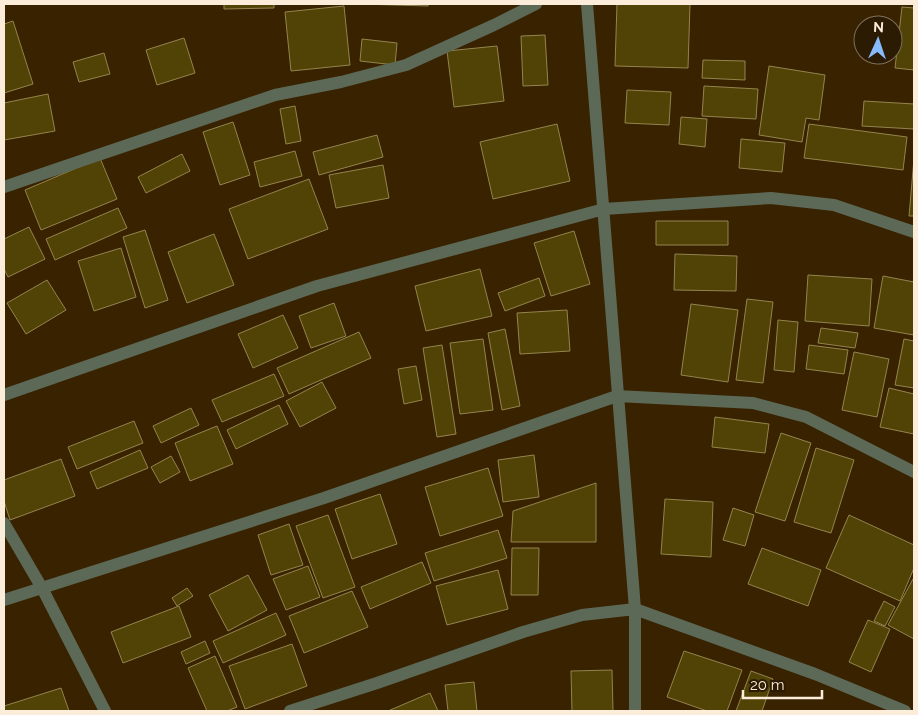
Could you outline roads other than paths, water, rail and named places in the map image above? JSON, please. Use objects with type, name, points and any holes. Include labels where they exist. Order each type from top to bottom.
[{"type":"street","points":[[4,187],[275,96],[341,82],[406,65],[536,4]]},
{"type":"street","points":[[587,4],[635,609],[635,711]]},
{"type":"street","points":[[4,395],[317,286],[604,209],[771,198],[834,205],[914,232]]},
{"type":"street","points":[[4,600],[324,498],[617,396],[753,403],[806,417],[914,472]]},
{"type":"street","points":[[4,523],[42,588],[105,711]]},
{"type":"street","points":[[290,711],[377,683],[522,632],[582,615],[635,609],[815,674],[905,711]]}]
